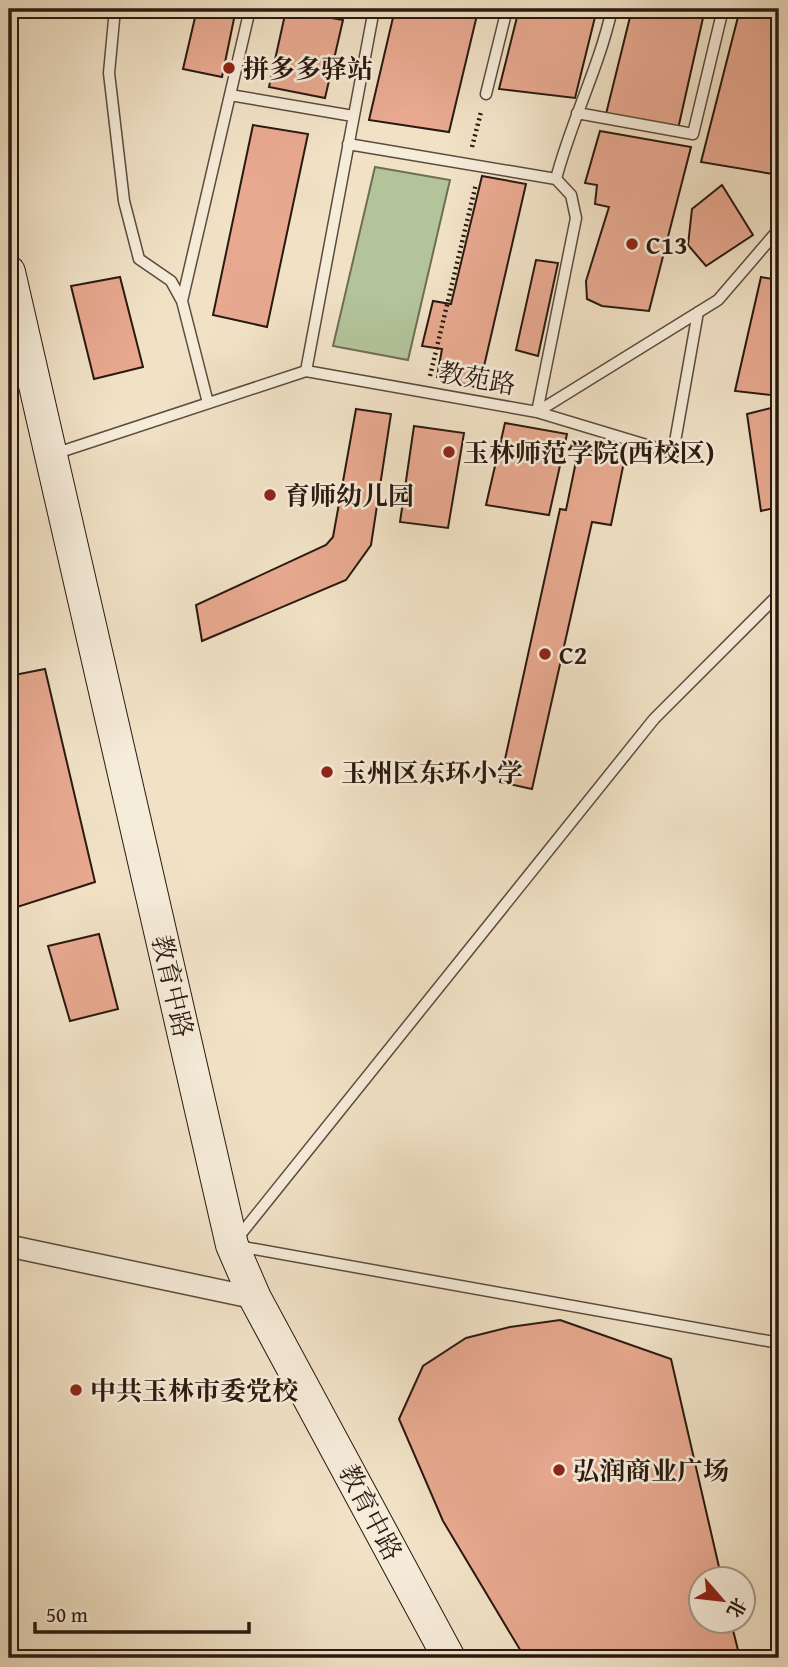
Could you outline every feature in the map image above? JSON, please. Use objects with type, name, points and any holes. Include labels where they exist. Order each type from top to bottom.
[{"type":"main road","name":"教育中路","points":[[9,272],[232,1245],[255,1298],[449,1658]]},
{"type":"street","points":[[9,1246],[255,1298]]},
{"type":"lane","points":[[114,9],[109,73],[124,201],[139,259],[171,281],[182,302],[208,403]]},
{"type":"lane","points":[[182,302],[250,9]]},
{"type":"lane","points":[[306,371],[374,9]]},
{"type":"lane","points":[[486,94],[505,9]]},
{"type":"lane","points":[[556,179],[569,131],[589,86],[612,9]]},
{"type":"lane","points":[[577,113],[693,134],[723,9]]},
{"type":"lane","points":[[230,95],[353,117]]},
{"type":"lane","points":[[348,144],[556,179],[571,195],[576,218],[537,412],[673,453],[698,312]]},
{"type":"lane","name":"教苑路","points":[[51,455],[306,371],[537,412],[718,300],[779,229]]},
{"type":"lane","points":[[779,594],[654,719],[232,1245],[779,1343]]},
{"type":"path","points":[[467,164],[486,94]]},
{"type":"path","points":[[427,393],[480,166]]},
{"type":"green space","points":[[375,167],[450,180],[408,360],[333,346]]},
{"type":"building","points":[[197,9],[236,9],[222,77],[183,69]]},
{"type":"building","points":[[395,9],[438,9],[477,15],[449,132],[369,120]]},
{"type":"building","points":[[519,9],[597,9],[575,98],[499,89]]},
{"type":"building","points":[[632,9],[705,9],[678,129],[606,114]]},
{"type":"building","points":[[740,9],[779,9],[779,175],[701,162]]},
{"type":"building","points":[[286,10],[343,20],[325,98],[269,87]]},
{"type":"building","points":[[253,125],[308,134],[267,327],[213,315]]},
{"type":"building","name":"C13","points":[[600,131],[691,147],[649,311],[602,306],[587,299],[586,281],[609,207],[595,204],[597,185],[585,183]]},
{"type":"building","points":[[482,176],[526,184],[479,388],[437,377],[442,349],[422,346],[433,301],[451,304]]},
{"type":"building","points":[[722,185],[753,235],[706,266],[688,245],[692,209]]},
{"type":"building","points":[[536,260],[558,263],[538,356],[516,350]]},
{"type":"building","points":[[120,277],[143,367],[94,379],[71,286]]},
{"type":"building","points":[[761,277],[779,280],[779,396],[735,391]]},
{"type":"building","points":[[779,406],[779,507],[761,511],[747,414]]},
{"type":"building","points":[[356,409],[391,414],[371,545],[346,580],[202,641],[196,605],[326,545],[333,537]]},
{"type":"building","points":[[505,423],[567,434],[549,515],[486,505]]},
{"type":"building","points":[[414,426],[464,433],[448,528],[400,522]]},
{"type":"building","name":"C2","points":[[579,447],[625,457],[611,525],[592,522],[532,789],[500,782],[560,509],[566,510]]},
{"type":"building","points":[[45,669],[95,882],[14,908],[9,883],[9,676]]},
{"type":"building","points":[[99,934],[118,1009],[70,1021],[48,946]]},
{"type":"building","name":"弘润商业广场","points":[[560,1320],[671,1359],[719,1566],[686,1566],[686,1636],[734,1636],[740,1658],[525,1658],[443,1521],[399,1419],[423,1366],[466,1338],[510,1327]]},
{"type":"place","name":"拼多多驿站","points":[[229,68]]},
{"type":"place","name":"C13","points":[[632,244]]},
{"type":"place","name":"玉林师范学院(西校区)","points":[[449,452]]},
{"type":"place","name":"育师幼儿园","points":[[270,495]]},
{"type":"place","name":"C2","points":[[545,654]]},
{"type":"place","name":"玉州区东环小学","points":[[327,772]]},
{"type":"place","name":"中共玉林市委党校","points":[[76,1390]]},
{"type":"place","name":"弘润商业广场","points":[[559,1470]]}]
